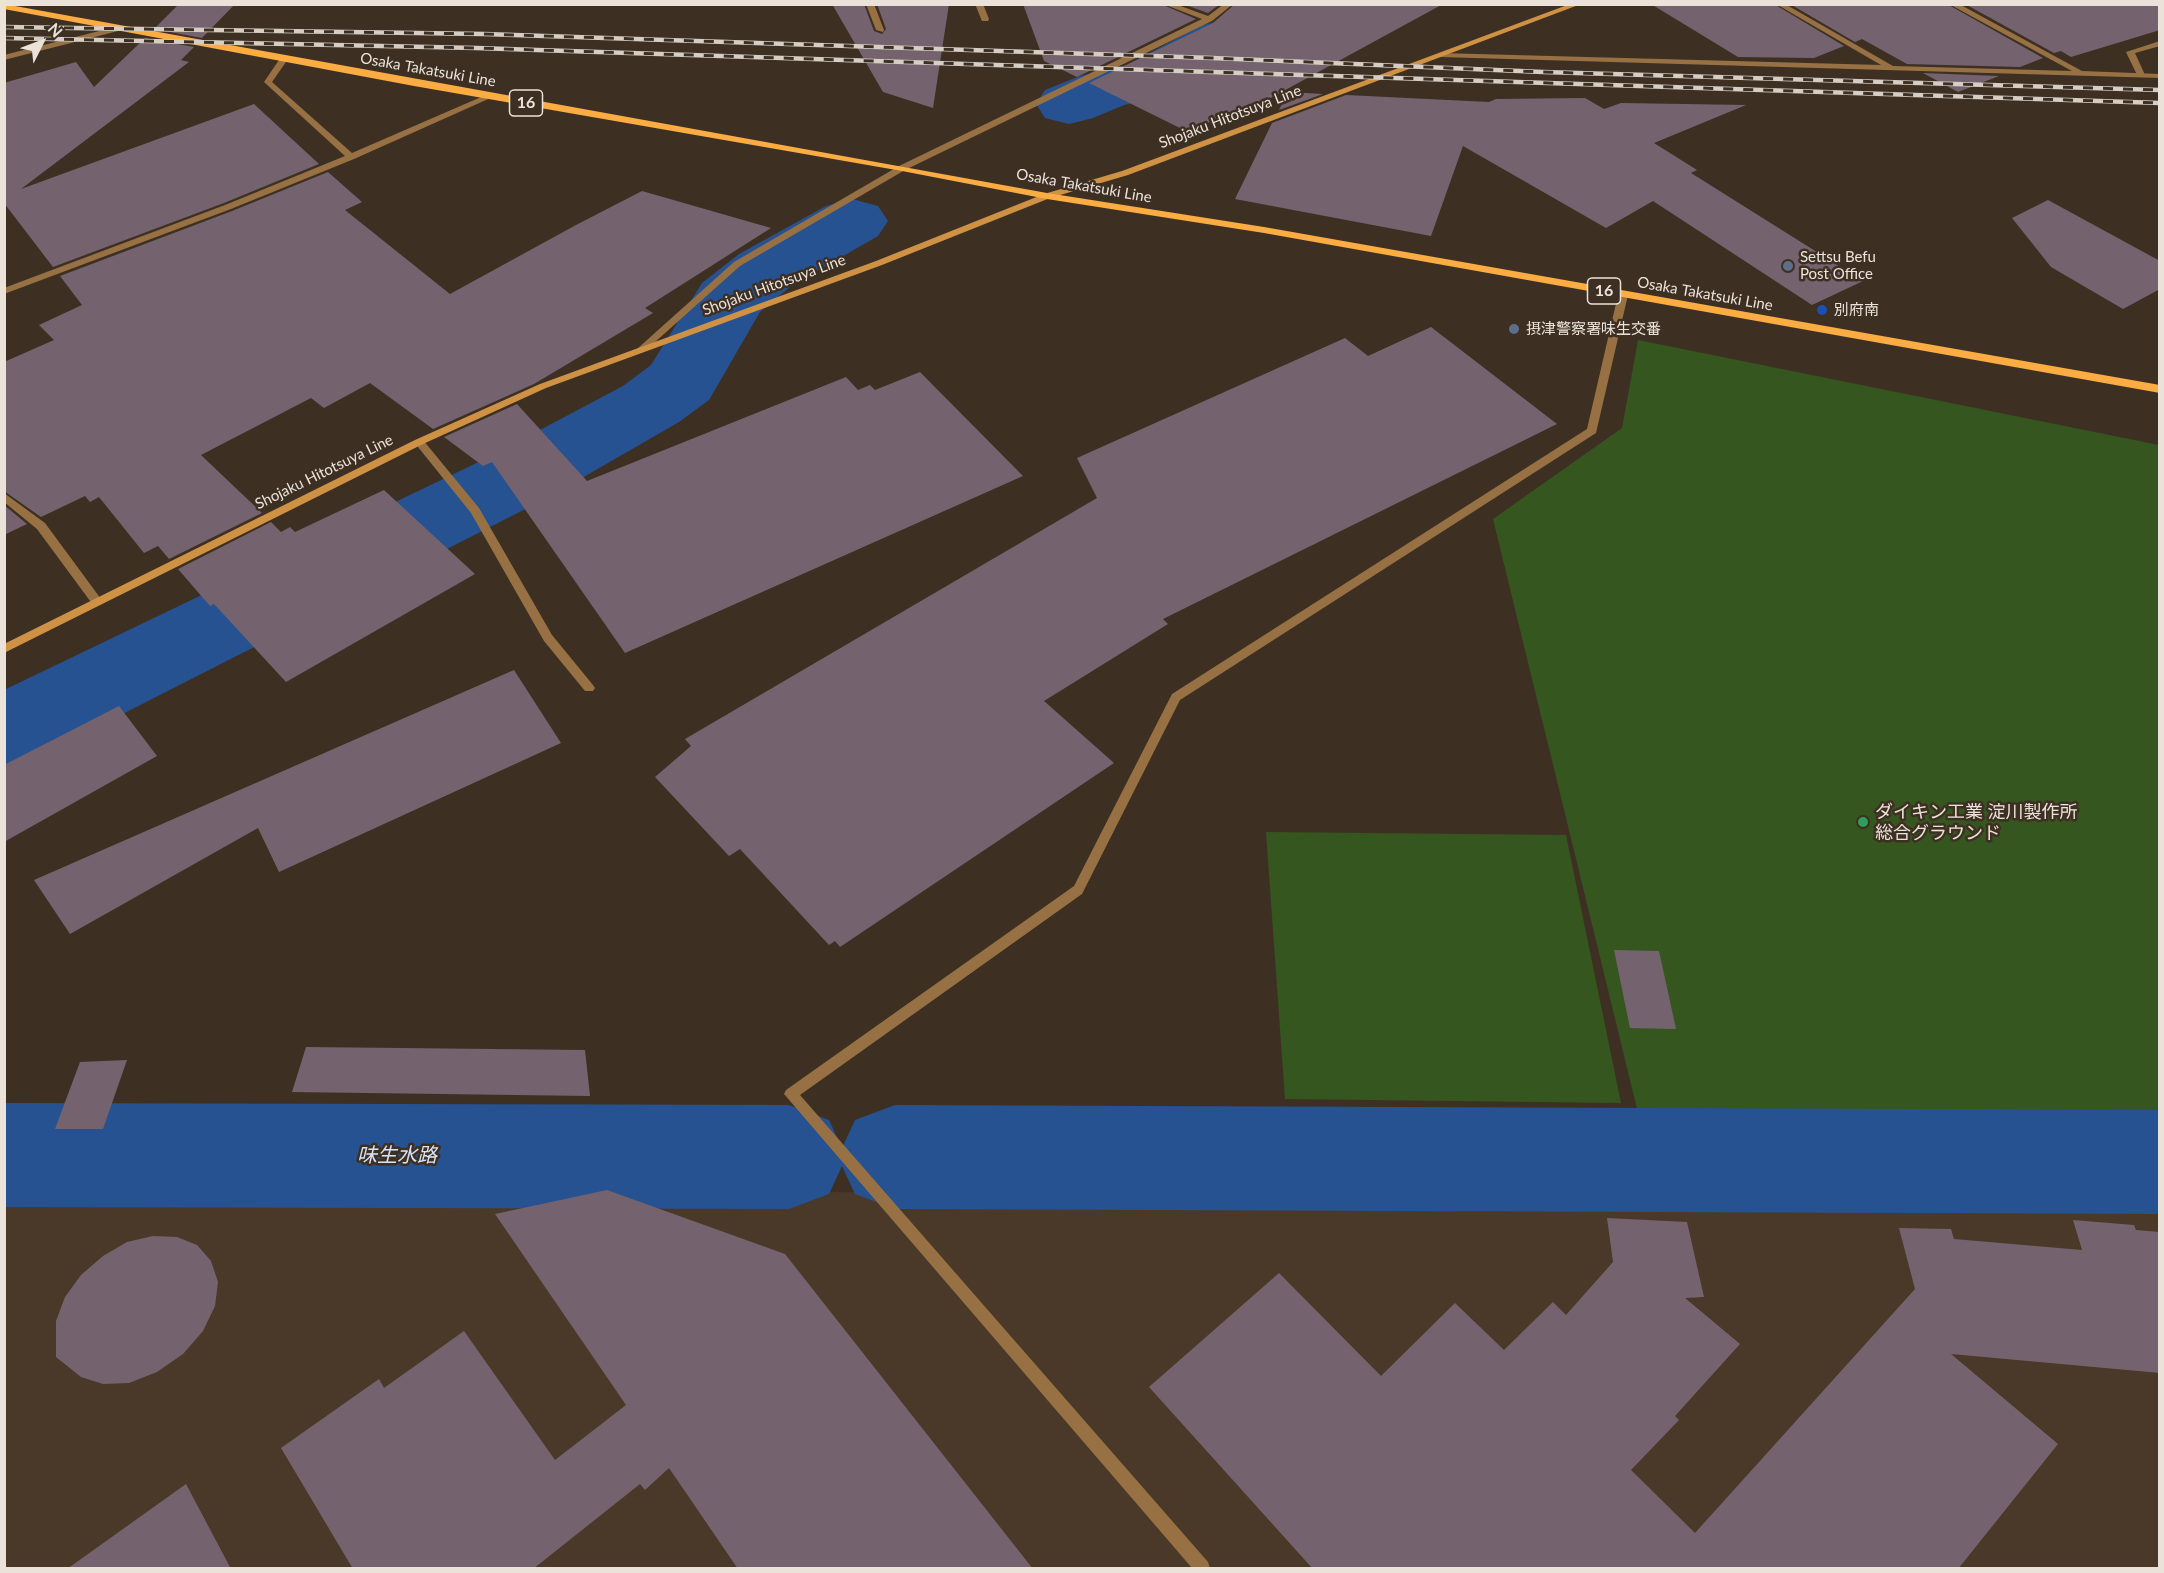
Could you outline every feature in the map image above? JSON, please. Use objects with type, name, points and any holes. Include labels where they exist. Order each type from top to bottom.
[{"type":"main road","name":"Shojaku Hitotsuya Line","points":[[4,649],[419,442],[543,386],[879,263],[1047,196],[1125,173],[1578,4]]},
{"type":"main road","name":"Osaka Takatsuki Line","points":[[4,6],[284,59],[902,168],[1047,196],[1264,230],[2160,389]]},
{"type":"street","points":[[870,4],[880,30]]},
{"type":"street","points":[[980,4],[985,19]]},
{"type":"street","points":[[1166,4],[1209,19]]},
{"type":"street","points":[[642,349],[736,264],[902,168],[1209,19],[1230,4]]},
{"type":"street","points":[[1779,4],[1892,68]]},
{"type":"street","points":[[1952,4],[2082,73]]},
{"type":"street","points":[[4,58],[119,28]]},
{"type":"street","points":[[2141,75],[2130,52],[2160,43]]},
{"type":"street","points":[[1440,55],[2160,76]]},
{"type":"street","points":[[284,59],[268,82],[351,157]]},
{"type":"street","points":[[4,291],[217,211],[351,157],[491,96]]},
{"type":"street","points":[[1202,1569],[791,1094],[1078,890],[1176,697],[1592,431],[1623,295]]},
{"type":"street","points":[[419,442],[475,511],[548,638],[589,688]]},
{"type":"street","points":[[4,496],[41,526],[97,602]]},
{"type":"shaded area","points":[[5,1184],[2159,1205],[2159,1568],[5,1568]]},
{"type":"green space","name":"ダイキン工業 淀川製作所 総合グラウンド","points":[[1638,340],[2159,445],[2159,1140],[1641,1125],[1493,519],[1622,428]]},
{"type":"green space","points":[[1266,832],[1566,835],[1621,1103],[1285,1099]]},
{"type":"building","points":[[179,4],[235,4],[202,38],[154,29]]},
{"type":"building","points":[[832,4],[864,4],[874,31],[882,34],[886,29],[877,4],[949,4],[933,108],[883,92]]},
{"type":"building","points":[[1023,4],[1161,4],[1196,19],[1077,77],[1044,61]]},
{"type":"building","points":[[1183,4],[1220,4],[1208,13]]},
{"type":"building","points":[[1235,4],[1443,4],[1245,112],[1184,130],[1089,83],[1213,23]]},
{"type":"building","points":[[1651,4],[1774,4],[1844,46],[1814,58],[1738,57]]},
{"type":"building","points":[[1790,4],[1947,4],[2043,58],[2020,67],[1907,64],[1862,39],[1855,42]]},
{"type":"building","points":[[1965,4],[2160,4],[2160,30],[2071,57],[2061,51],[2054,53]]},
{"type":"building","points":[[145,38],[194,47],[181,60],[189,62],[21,189],[254,104],[319,164],[224,203],[53,267],[4,203],[4,83],[76,62],[94,87]]},
{"type":"building","points":[[1923,73],[1999,76],[1958,92]]},
{"type":"building","points":[[1288,92],[1323,94],[1279,110]]},
{"type":"building","points":[[1346,95],[1489,102],[1496,99],[1585,98],[1604,109],[1621,103],[1746,105],[1654,143],[1697,170],[1691,173],[1863,281],[1812,305],[1653,201],[1606,228],[1463,146],[1431,236],[1235,199],[1272,123]]},
{"type":"building","points":[[328,172],[362,202],[345,210],[450,294],[642,191],[771,228],[645,308],[653,313],[534,384],[433,429],[370,383],[324,408],[311,398],[201,455],[262,513],[169,559],[158,546],[144,553],[99,497],[90,502],[85,496],[41,517],[4,491],[4,362],[54,340],[39,325],[82,305],[60,276]]},
{"type":"building","points":[[2048,200],[2160,261],[2160,289],[2123,309],[2051,267],[2012,218]]},
{"type":"building","points":[[1431,327],[1557,424],[1163,619],[1168,624],[1044,701],[1114,763],[840,947],[835,941],[829,945],[740,849],[729,856],[655,777],[691,746],[685,739],[1097,498],[1077,458],[1345,338],[1368,356]]},
{"type":"building","points":[[920,372],[1023,476],[625,653],[492,462],[483,466],[444,437],[517,404],[587,481],[846,377],[858,390],[870,385],[875,390]]},
{"type":"building","points":[[384,490],[475,574],[286,682],[214,604],[210,606],[178,569],[271,522],[281,532],[290,527],[295,532]]},
{"type":"building","points":[[4,505],[27,524],[4,535]]},
{"type":"building","points":[[514,670],[561,743],[279,872],[258,828],[70,934],[34,880]]},
{"type":"building","points":[[119,706],[157,756],[4,842],[4,765]]},
{"type":"building","points":[[1614,950],[1659,951],[1676,1029],[1630,1028]]},
{"type":"building","points":[[306,1047],[585,1050],[590,1096],[292,1092]]},
{"type":"building","points":[[127,1060],[103,1129],[55,1129],[80,1062]]},
{"type":"building","points":[[607,1190],[785,1254],[1033,1569],[738,1569],[669,1468],[645,1490],[640,1484],[533,1569],[353,1569],[281,1448],[379,1379],[384,1388],[464,1331],[555,1460],[626,1405],[495,1214]]},
{"type":"building","points":[[1607,1218],[1687,1222],[1704,1297],[1685,1298],[1740,1344],[1675,1416],[1679,1420],[1631,1470],[1695,1533],[1915,1289],[1899,1228],[1951,1229],[1954,1239],[2082,1250],[2073,1220],[2134,1225],[2136,1230],[2160,1232],[2160,1373],[1951,1354],[2058,1444],[1958,1569],[1313,1569],[1149,1387],[1279,1273],[1381,1376],[1455,1303],[1504,1350],[1553,1302],[1566,1315],[1613,1262]]},
{"type":"building","points":[[153,1236],[177,1237],[197,1245],[211,1261],[218,1282],[215,1306],[203,1331],[183,1354],[157,1372],[129,1383],[103,1384],[81,1377],[56,1357],[56,1321],[65,1297],[81,1275],[103,1256],[127,1242]]},
{"type":"building","points":[[186,1484],[231,1569],[67,1569]]},
{"type":"waterway","points":[[1069,104],[1103,90],[1148,80],[1225,39]]},
{"type":"waterway","points":[[4,732],[519,477],[651,404],[681,382],[729,299],[765,270],[852,221]]},
{"type":"waterway","name":"味生水路","points":[[4,1155],[789,1157]]},
{"type":"waterway","points":[[895,1157],[2160,1162]]},
{"type":"railway","points":[[4,27],[484,34],[1212,58],[1543,72],[2160,90]]},
{"type":"railway","points":[[4,38],[476,48],[2160,103]]},
{"type":"place","name":"Settsu Befu Post Office","points":[[1788,266]]},
{"type":"place","name":"別府南","points":[[1822,310]]},
{"type":"place","name":"摂津警察署味生交番","points":[[1514,329]]},
{"type":"place","name":"ダイキン工業 淀川製作所 総合グラウンド","points":[[1863,822]]}]
